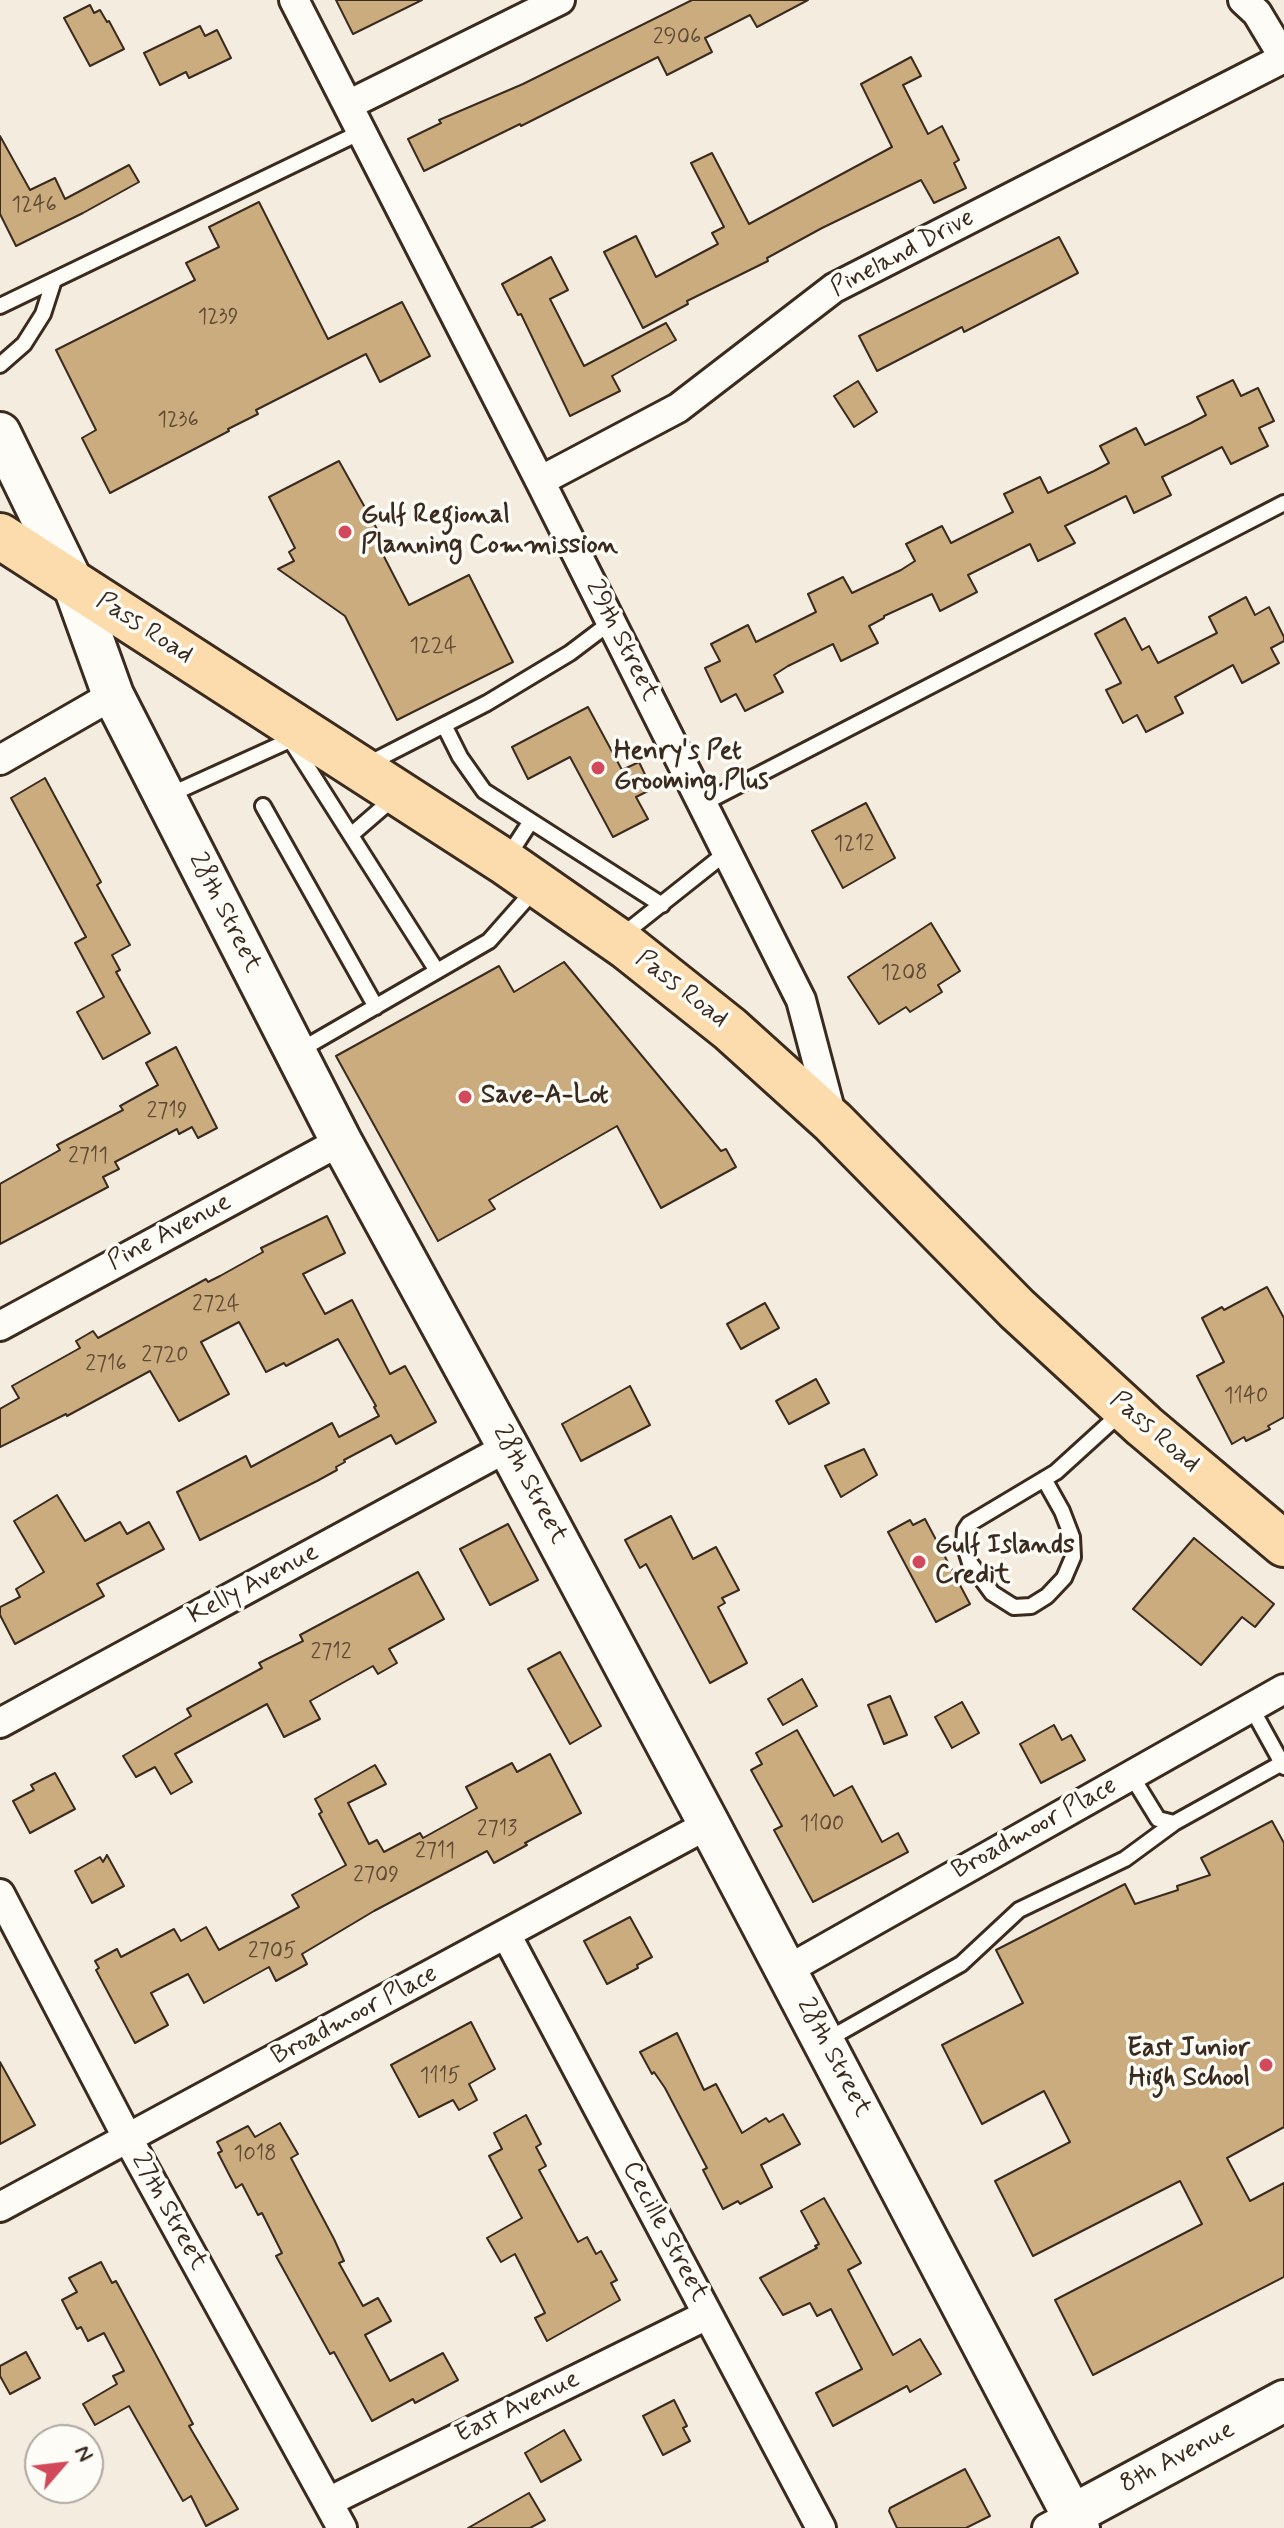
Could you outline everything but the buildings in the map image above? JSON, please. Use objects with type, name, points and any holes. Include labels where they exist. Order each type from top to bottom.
[{"type":"main road","name":"Pass Road","points":[[0,536],[72,581],[298,737],[359,769],[522,874],[616,940],[730,1029],[833,1122],[1017,1309],[1125,1409],[1284,1544]]},
{"type":"street","name":"29th Street","points":[[294,0],[801,1000],[833,1122]]},
{"type":"street","points":[[348,105],[560,0]]},
{"type":"street","points":[[1243,0],[1257,13],[1284,58]]},
{"type":"street","name":"Pineland Drive","points":[[540,481],[678,408],[834,288],[1284,58]]},
{"type":"street","name":"28th Street","points":[[0,433],[72,581],[113,695],[341,1141],[508,1447],[824,2041],[1066,2524]]},
{"type":"street","points":[[0,760],[113,695]]},
{"type":"street","name":"Pine Avenue","points":[[0,1326],[341,1141]]},
{"type":"street","name":"Kelly Avenue","points":[[0,1723],[508,1447]]},
{"type":"street","name":"Broadmoor Place","points":[[787,1970],[1284,1689]]},
{"type":"street","name":"Broadmoor Place","points":[[0,2207],[507,1936],[709,1824]]},
{"type":"street","name":"27th Street","points":[[0,1894],[127,2137],[342,2528]]},
{"type":"street","name":"Cecille Street","points":[[507,1936],[821,2528]]},
{"type":"street","name":"East Avenue","points":[[328,2502],[707,2315]]},
{"type":"street","name":"8th Avenue","points":[[1066,2524],[1284,2401]]},
{"type":"lane","points":[[0,306],[361,132]]},
{"type":"lane","points":[[0,365],[24,344],[43,314],[54,280]]},
{"type":"lane","points":[[702,804],[1284,503]]},
{"type":"lane","points":[[359,769],[570,653],[611,622]]},
{"type":"lane","points":[[444,725],[460,757],[484,791],[662,905]]},
{"type":"lane","points":[[165,797],[298,737],[351,835],[437,971]]},
{"type":"lane","points":[[351,835],[398,794]]},
{"type":"lane","points":[[263,806],[376,1007]]},
{"type":"lane","points":[[296,1053],[489,941],[522,874],[531,821]]},
{"type":"lane","points":[[616,940],[727,852]]},
{"type":"lane","points":[[1044,1479],[1072,1537],[1073,1557],[1064,1578],[1047,1596],[1031,1606],[1014,1607],[992,1593],[970,1563],[964,1544],[965,1530],[969,1524],[1071,1460],[1125,1409]]},
{"type":"lane","points":[[824,2041],[961,1964],[1019,1910],[1125,1859],[1174,1823],[1283,1765],[1251,1707]]},
{"type":"lane","points":[[1131,1775],[1158,1819],[1174,1823]]},
{"type":"place","name":"Gulf Regional Planning Commission","points":[[345,532]]},
{"type":"place","name":"Henry's Pet Grooming Plus","points":[[598,768]]},
{"type":"place","name":"Save-A-Lot","points":[[465,1097]]},
{"type":"place","name":"Gulf Islands Credit","points":[[919,1562]]},
{"type":"place","name":"East Junior High School","points":[[1266,2065]]}]
